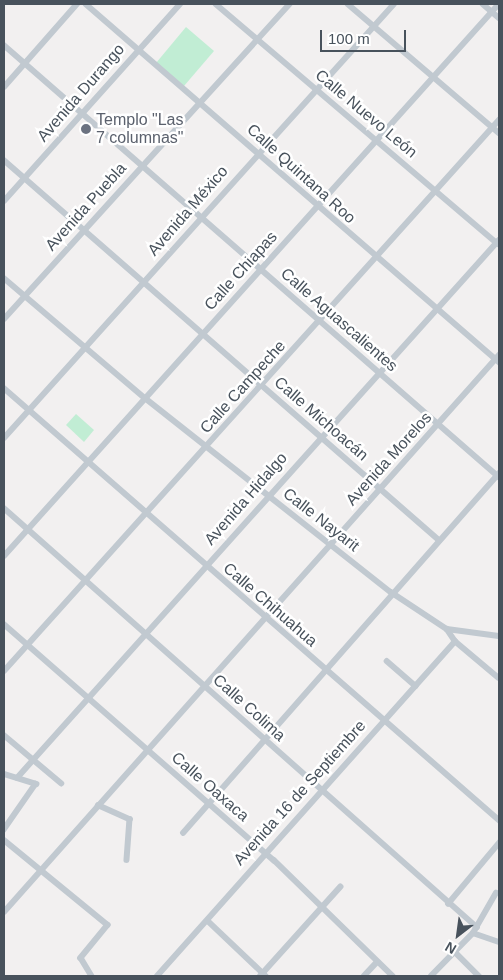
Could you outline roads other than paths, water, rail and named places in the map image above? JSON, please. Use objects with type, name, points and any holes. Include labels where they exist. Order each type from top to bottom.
[{"type":"street","points":[[4,87],[77,4]]},
{"type":"street","name":"Calle Quintana Roo","points":[[86,4],[258,153],[315,207],[498,359]]},
{"type":"street","name":"Avenida Durango","points":[[4,201],[180,4]]},
{"type":"street","name":"Calle Nuevo León","points":[[216,4],[498,243]]},
{"type":"street","name":"Avenida Puebla","points":[[4,319],[290,4]]},
{"type":"street","points":[[348,4],[499,133]]},
{"type":"street","name":"Avenida México","points":[[4,438],[142,285],[200,217],[394,4]]},
{"type":"street","points":[[483,4],[499,18]]},
{"type":"street","name":"Calle Chiapas","points":[[4,556],[375,140],[499,4]]},
{"type":"street","name":"Calle Aguascalientes","points":[[4,45],[140,168],[200,217],[378,373],[499,475]]},
{"type":"street","name":"Calle Campeche","points":[[4,671],[147,516],[499,120]]},
{"type":"street","name":"Calle Michoacán","points":[[4,160],[142,285],[321,436],[439,540]]},
{"type":"street","name":"Avenida Hidalgo","points":[[17,778],[267,496],[498,243]]},
{"type":"street","name":"Calle Nayarit","points":[[4,278],[145,398],[391,592],[447,629],[499,636]]},
{"type":"street","name":"Avenida Morelos","points":[[4,912],[329,545],[381,490],[498,359]]},
{"type":"street","name":"Calle Chihuahua","points":[[4,388],[205,567],[499,820]]},
{"type":"street","points":[[183,833],[263,738],[325,670],[391,592],[499,475]]},
{"type":"street","name":"Calle Colima","points":[[4,508],[476,927]]},
{"type":"street","name":"Calle Oaxaca","points":[[4,624],[267,855],[393,976]]},
{"type":"street","points":[[447,629],[455,641],[499,678]]},
{"type":"street","name":"Avenida 16 de Septiembre","points":[[157,976],[267,855],[455,641]]},
{"type":"street","points":[[387,661],[416,686]]},
{"type":"street","points":[[4,735],[62,783]]},
{"type":"street","points":[[4,774],[36,784],[4,830]]},
{"type":"street","points":[[98,805],[130,819],[127,860]]},
{"type":"street","points":[[4,840],[108,925],[81,958],[92,976]]},
{"type":"street","points":[[448,904],[499,844]]},
{"type":"street","points":[[208,921],[263,975],[340,887]]},
{"type":"street","points":[[431,976],[473,934],[496,893]]},
{"type":"street","points":[[473,934],[499,942]]},
{"type":"street","points":[[456,953],[479,976]]},
{"type":"street","points":[[364,976],[377,962]]},
{"type":"place","name":"Templo \"Las 7 columnas\"","points":[[86,129]]}]
